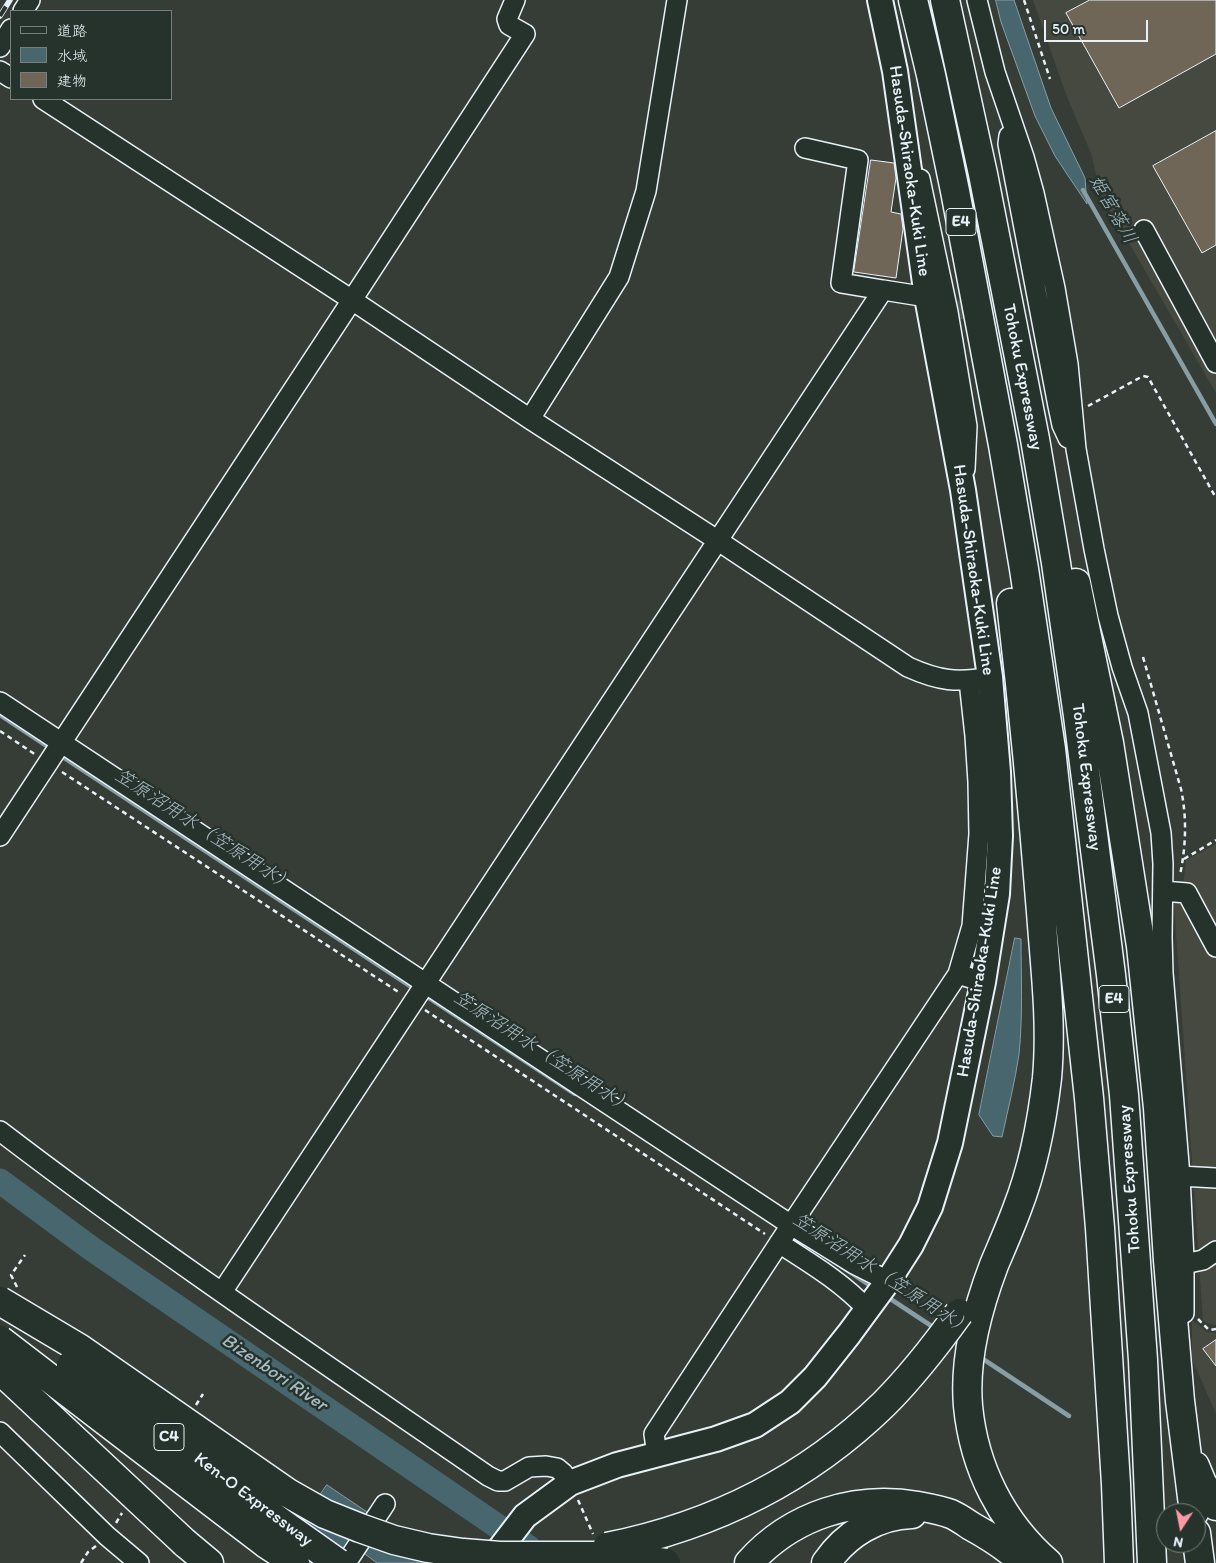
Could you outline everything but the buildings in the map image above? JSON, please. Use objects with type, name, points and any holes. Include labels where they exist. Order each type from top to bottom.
[{"type":"highway","name":"Tohoku Expressway","points":[[913,0],[955,191],[1003,444],[1051,749],[1077,976],[1100,1228],[1119,1563]]},
{"type":"highway","name":"Tohoku Expressway","points":[[945,0],[983,174],[1034,439],[1056,563],[1078,716],[1111,975],[1124,1095],[1143,1360],[1152,1563]]},
{"type":"highway","points":[[1034,439],[1077,586],[1109,743],[1141,946],[1158,1108],[1180,1401],[1193,1503]]},
{"type":"highway","points":[[569,1555],[641,1540],[691,1525],[727,1510],[778,1484],[827,1451],[884,1404],[911,1376],[933,1349],[967,1318],[1008,1233],[1027,1179],[1035,1147],[1047,1077],[1049,1039],[1034,825],[1007,565],[1003,444]]},
{"type":"highway","points":[[0,1300],[79,1348],[288,1492],[325,1514],[360,1528],[394,1540],[428,1548],[463,1553],[500,1556],[610,1556],[666,1563]]},
{"type":"highway","name":"Ken-O Expressway","points":[[0,1311],[280,1522],[338,1563]]},
{"type":"highway","points":[[967,1318],[970,1348],[968,1399],[973,1435],[980,1464],[992,1492],[1005,1515],[1021,1537],[1048,1563]]},
{"type":"highway","name":"Ken-O Expressway","points":[[0,1340],[295,1563]]},
{"type":"highway","points":[[0,1365],[264,1563]]},
{"type":"highway","points":[[0,1370],[178,1537],[209,1563]]},
{"type":"highway","points":[[1183,1426],[1202,1483],[1216,1506]]},
{"type":"highway","points":[[749,1563],[769,1544],[806,1519],[830,1510],[856,1504],[883,1502],[931,1508],[951,1514],[1001,1543],[1024,1563]]},
{"type":"highway","points":[[826,1563],[840,1545],[859,1530],[880,1520],[904,1514],[918,1514],[948,1517],[965,1522]]},
{"type":"main road","name":"Hasuda-Shiraoka-Kuki Line","points":[[489,1562],[525,1516],[570,1483],[617,1465],[716,1439],[755,1425],[790,1402],[815,1377],[888,1281],[911,1246],[930,1207],[950,1143],[983,982],[997,894],[1000,836],[998,772],[979,679],[963,490],[928,297],[895,70],[880,0]]},
{"type":"street","points":[[0,836],[525,34],[509,26],[507,19],[515,0]]},
{"type":"street","points":[[530,418],[619,277],[646,191],[677,0]]},
{"type":"street","points":[[977,0],[995,72],[1034,193],[1055,288],[1068,364],[1076,449],[1108,616],[1122,667],[1138,713],[1161,834],[1163,864],[1163,973],[1180,1176],[1184,1264],[1185,1412],[1199,1457],[1206,1470],[1216,1482]]},
{"type":"street","points":[[0,47],[10,31]]},
{"type":"street","points":[[45,100],[352,300],[908,667],[927,676],[952,681],[979,679],[977,764],[979,834],[972,926],[958,974],[654,1434],[657,1454]]},
{"type":"street","points":[[1010,116],[1008,144],[1058,406],[1062,425],[1068,439],[1076,449]]},
{"type":"street","points":[[805,148],[858,160],[841,283],[928,297]]},
{"type":"street","points":[[906,151],[921,181],[948,312],[967,426],[963,490]]},
{"type":"street","points":[[1144,230],[1216,363]]},
{"type":"street","points":[[222,1292],[883,290]]},
{"type":"street","points":[[0,702],[55,752],[426,984],[791,1225],[854,1264],[888,1281]]},
{"type":"street","points":[[1163,891],[1187,893],[1216,947]]},
{"type":"street","points":[[958,974],[983,982]]},
{"type":"street","points":[[0,1131],[222,1292],[488,1476],[498,1481],[505,1481],[529,1467],[546,1466],[556,1468],[563,1473],[570,1483]]},
{"type":"street","points":[[1180,1176],[1216,1178]]},
{"type":"street","points":[[779,1243],[819,1268],[856,1297],[867,1309]]},
{"type":"street","points":[[1184,1264],[1203,1260],[1216,1251]]},
{"type":"street","points":[[0,1432],[107,1536],[139,1563]]},
{"type":"street","points":[[346,1563],[385,1504]]},
{"type":"path","points":[[1024,0],[1050,79]]},
{"type":"path","points":[[1073,412],[1084,409],[1143,376],[1148,378],[1216,498]]},
{"type":"path","points":[[1144,658],[1185,809],[1186,834],[1180,875]]},
{"type":"path","points":[[0,731],[55,752],[414,1003],[779,1243]]},
{"type":"path","points":[[1163,864],[1183,859],[1216,840]]},
{"type":"path","points":[[570,1483],[594,1536]]},
{"type":"shaded area","points":[[1033,0],[1216,0],[1216,393],[1100,193],[1091,153],[1067,97]]},
{"type":"shaded area","points":[[1216,844],[1215,1325],[1203,1320],[1173,889],[1183,886],[1186,860]]},
{"type":"shaded area","points":[[1192,1320],[1207,1332],[1216,1333],[1216,1414],[1192,1359]]},
{"type":"water","points":[[996,0],[1014,0],[1051,108],[1085,178],[1087,204],[1055,156],[1035,116],[1001,22]]},
{"type":"water","points":[[1015,938],[1021,939],[1020,1040],[1016,1075],[1002,1137],[993,1136],[979,1115]]},
{"type":"water","points":[[327,1485],[370,1514],[336,1563],[273,1563]]},
{"type":"water","points":[[379,1533],[424,1563],[377,1563],[365,1554]]},
{"type":"waterway","name":"姫宮落川","points":[[1083,190],[1216,424]]},
{"type":"waterway","name":"笠原沼用水（笠原用水）","points":[[0,715],[51,749]]},
{"type":"waterway","name":"笠原沼用水（笠原用水）","points":[[60,755],[416,990]]},
{"type":"waterway","name":"笠原沼用水（笠原用水）","points":[[423,994],[575,1094]]},
{"type":"waterway","name":"Bizenbori River","points":[[0,1181],[92,1249],[528,1547]]},
{"type":"waterway","name":"笠原沼用水（笠原用水）","points":[[842,1267],[875,1289]]},
{"type":"waterway","name":"笠原沼用水（笠原用水）","points":[[886,1296],[936,1329]]},
{"type":"waterway","name":"笠原沼用水（笠原用水）","points":[[980,1357],[1069,1416]]},
{"type":"tunnel","points":[[948,312],[1037,295]]},
{"type":"railway","points":[[0,16],[10,0]]}]
